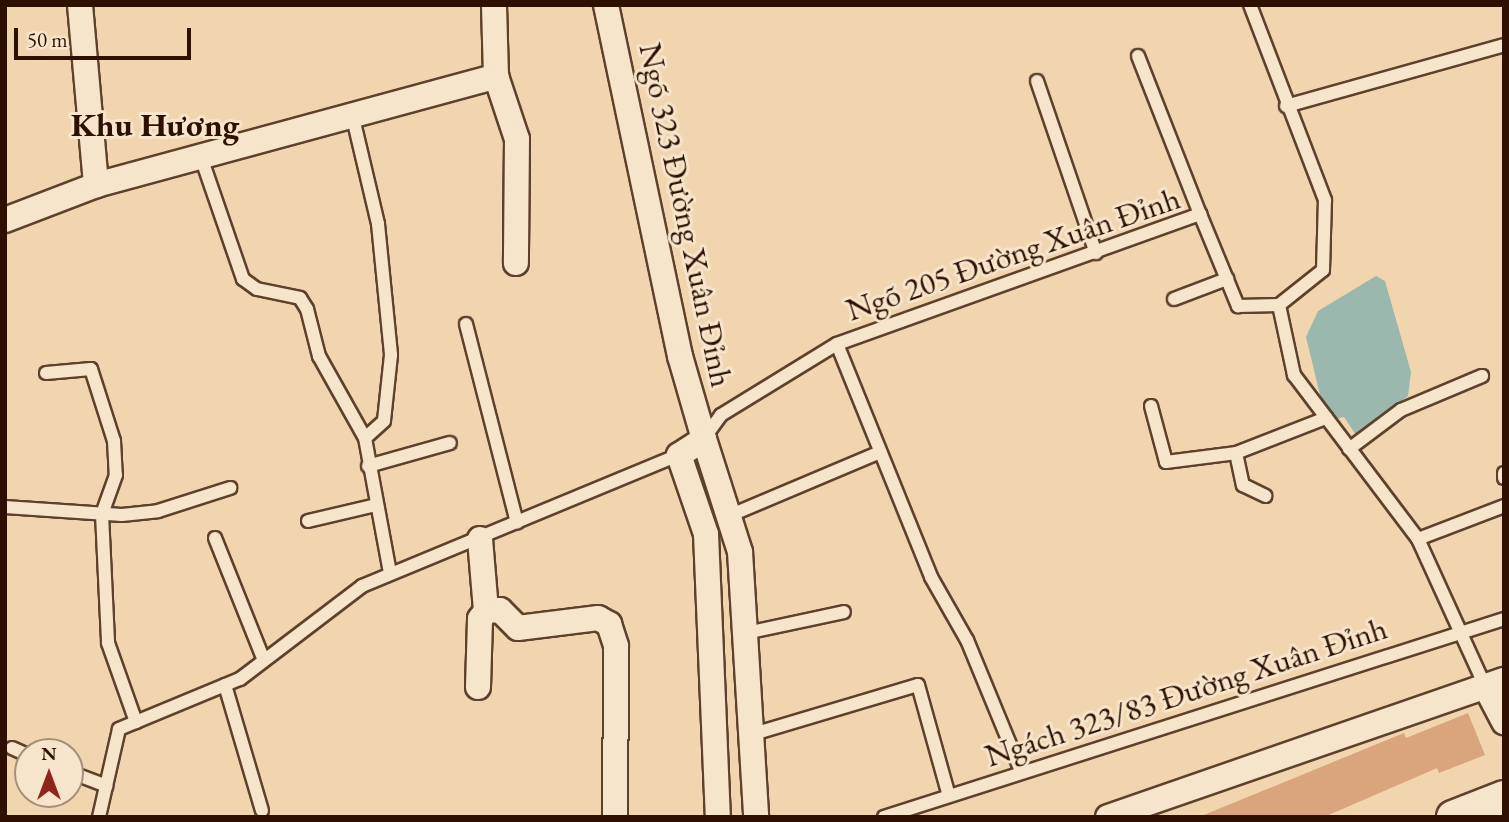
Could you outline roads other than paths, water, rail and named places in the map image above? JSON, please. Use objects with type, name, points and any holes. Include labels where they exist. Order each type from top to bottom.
[{"type":"street","points":[[80,5],[96,186]]},
{"type":"street","points":[[494,5],[496,76],[516,139],[516,263]]},
{"type":"street","name":"Ngõ 323 Đường Xuân Đỉnh","points":[[606,5],[680,356],[704,439],[731,514],[746,633],[749,732],[756,817]]},
{"type":"street","points":[[5,220],[96,186],[202,160],[496,76]]},
{"type":"street","points":[[704,439],[679,455],[706,534],[718,817]]},
{"type":"street","points":[[478,687],[480,619],[486,611],[480,540]]},
{"type":"street","points":[[486,611],[500,610],[518,628],[598,618],[609,624],[616,646],[615,817]]},
{"type":"street","points":[[1108,817],[1494,683],[1504,722]]},
{"type":"street","points":[[715,734],[749,732]]},
{"type":"street","points":[[1453,817],[1504,797]]},
{"type":"lane","points":[[1250,5],[1286,106],[1325,200],[1323,270],[1279,305],[1294,375],[1418,540],[1458,633],[1494,683]]},
{"type":"lane","points":[[1286,106],[1504,45]]},
{"type":"lane","points":[[1138,56],[1200,214]]},
{"type":"lane","points":[[1037,81],[1096,253]]},
{"type":"lane","points":[[353,118],[378,224],[391,355],[384,421],[365,439]]},
{"type":"lane","points":[[202,160],[243,279],[257,289],[300,298],[319,356],[365,439],[390,573]]},
{"type":"lane","name":"Ngõ 205 Đường Xuân Đỉnh","points":[[704,439],[721,415],[837,344],[992,284],[1096,253],[1200,214],[1238,306],[1279,305]]},
{"type":"lane","points":[[1174,299],[1227,279]]},
{"type":"lane","points":[[466,324],[517,523]]},
{"type":"lane","points":[[837,344],[931,577],[998,708],[1021,771]]},
{"type":"lane","points":[[46,373],[91,369],[116,460],[113,490],[102,514],[108,643],[136,722]]},
{"type":"lane","points":[[1349,449],[1401,410],[1482,376]]},
{"type":"lane","points":[[1151,406],[1166,462],[1236,453],[1326,418]]},
{"type":"lane","points":[[368,466],[450,443]]},
{"type":"lane","points":[[731,514],[880,452]]},
{"type":"lane","points":[[1236,453],[1242,485],[1266,496]]},
{"type":"lane","points":[[99,817],[119,729],[225,685],[362,586],[480,540],[679,455]]},
{"type":"lane","points":[[5,507],[102,514],[158,511],[230,488]]},
{"type":"lane","points":[[307,521],[376,505]]},
{"type":"lane","points":[[1418,540],[1504,506]]},
{"type":"lane","points":[[215,538],[263,658]]},
{"type":"lane","points":[[746,633],[844,612]]},
{"type":"lane","name":"Ngách 323/83 Đường Xuân Đỉnh","points":[[884,817],[1021,771],[1504,619]]},
{"type":"lane","points":[[225,685],[262,811]]},
{"type":"lane","points":[[749,732],[918,685],[949,796]]},
{"type":"lane","points":[[84,777],[106,786]]},
{"type":"water","points":[[1376,276],[1385,281],[1411,372],[1408,396],[1356,435],[1344,417],[1335,419],[1321,399],[1306,337],[1318,311]]},
{"type":"district","name":"Khu Hương","points":[[155,125]]}]
